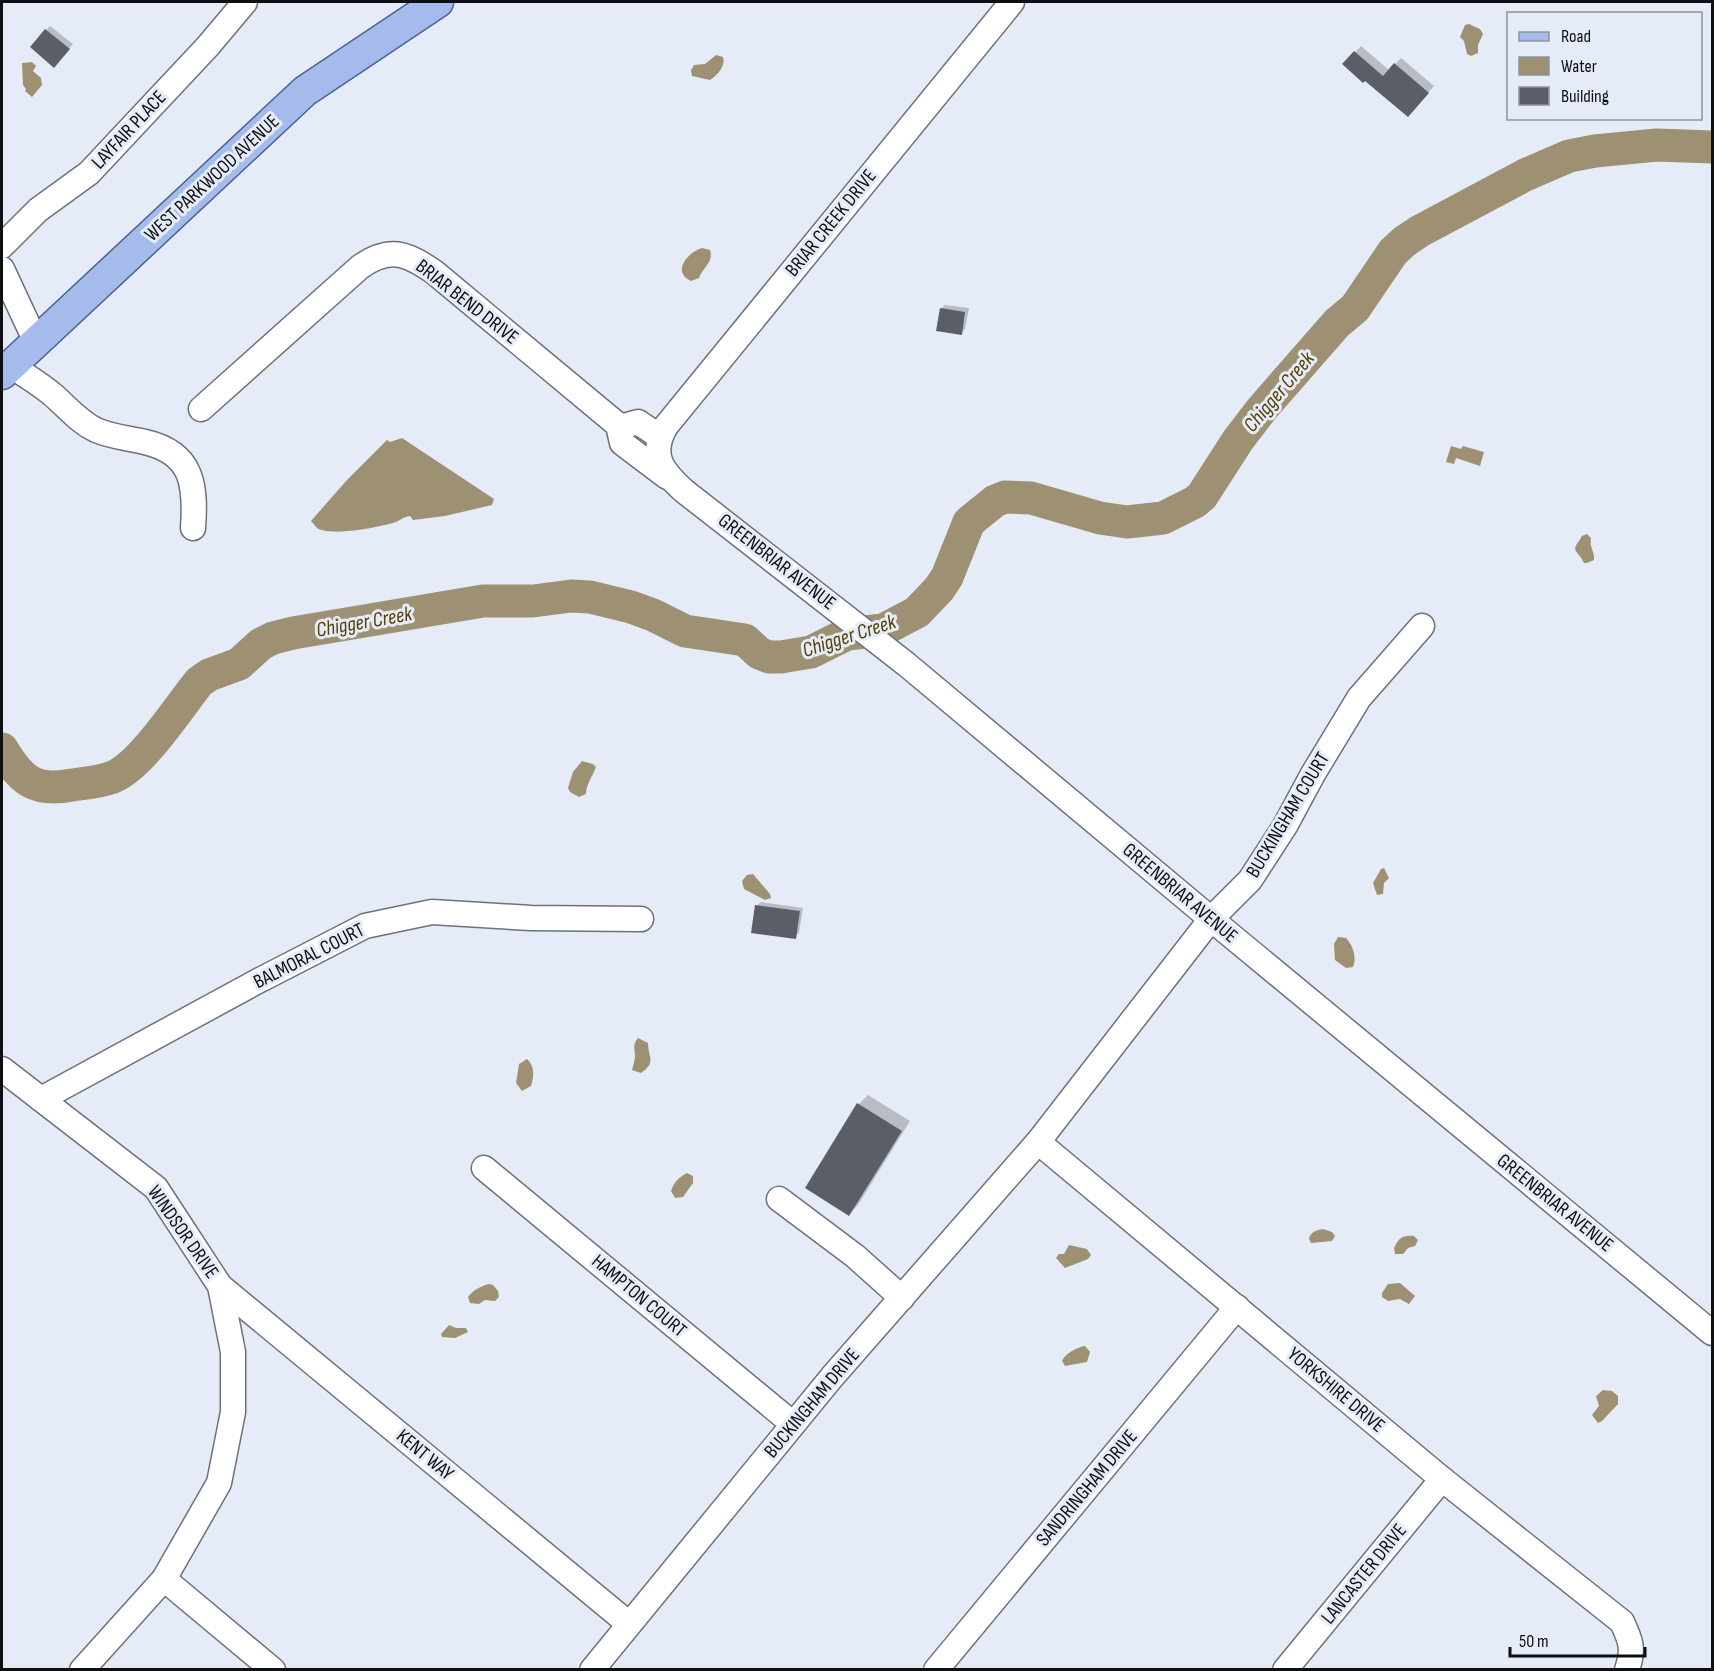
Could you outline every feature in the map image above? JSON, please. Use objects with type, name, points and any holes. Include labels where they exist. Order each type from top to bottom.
[{"type":"main road","name":"WEST PARKWOOD AVENUE","points":[[6,370],[305,91],[438,2]]},
{"type":"street","name":"LAYFAIR PLACE","points":[[2,246],[38,210],[89,173],[208,46],[245,2]]},
{"type":"street","name":"BRIAR CREEK DRIVE","points":[[659,443],[674,417],[1012,2]]},
{"type":"street","name":"BRIAR BEND DRIVE","points":[[201,409],[360,267],[372,259],[395,254],[418,261],[434,272],[618,425],[620,438],[624,444],[674,482]]},
{"type":"street","points":[[2,269],[36,342]]},
{"type":"street","points":[[6,370],[50,392],[95,430],[164,447],[178,456],[187,468],[192,487],[195,506],[194,528]]},
{"type":"street","points":[[618,425],[624,426],[638,422],[659,443]]},
{"type":"street","name":"GREENBRIAR AVENUE","points":[[659,443],[663,467],[674,482],[906,664],[1211,920],[1713,1333]]},
{"type":"street","name":"BUCKINGHAM COURT","points":[[1038,1142],[1211,920],[1250,880],[1285,826],[1359,698],[1422,626]]},
{"type":"street","name":"BALMORAL COURT","points":[[41,1099],[258,981],[365,926],[432,912],[531,918],[641,919]]},
{"type":"street","name":"WINDSOR DRIVE","points":[[2,1069],[156,1188],[220,1286],[233,1352],[233,1412],[219,1483],[164,1579],[82,1670]]},
{"type":"street","name":"BUCKINGHAM DRIVE","points":[[592,1670],[793,1424],[1038,1142]]},
{"type":"street","name":"YORKSHIRE DRIVE","points":[[1038,1142],[1442,1479],[1622,1622],[1630,1638],[1632,1656],[1626,1670]]},
{"type":"street","name":"HAMPTON COURT","points":[[484,1168],[793,1424]]},
{"type":"street","points":[[779,1199],[855,1256],[902,1298]]},
{"type":"street","name":"KENT WAY","points":[[220,1286],[629,1624]]},
{"type":"street","name":"SANDRINGHAM DRIVE","points":[[936,1670],[1237,1307]]},
{"type":"street","name":"LANCASTER DRIVE","points":[[1285,1670],[1442,1479]]},
{"type":"street","points":[[164,1579],[273,1670]]},
{"type":"water","points":[[1469,24],[1480,29],[1483,34],[1478,45],[1478,53],[1471,56],[1467,54],[1464,41],[1460,37],[1465,25]]},
{"type":"water","points":[[716,55],[723,57],[724,60],[721,70],[716,75],[710,80],[692,76],[691,70],[694,65],[705,64]]},
{"type":"water","points":[[32,62],[36,66],[33,71],[41,78],[42,85],[32,97],[25,91],[23,85],[22,63]]},
{"type":"water","points":[[702,248],[710,250],[711,258],[699,278],[691,281],[682,273],[682,268],[687,258]]},
{"type":"water","points":[[402,438],[494,499],[492,505],[445,516],[413,520],[410,516],[393,523],[355,530],[333,532],[317,528],[311,521],[347,480],[387,440],[390,442]]},
{"type":"water","points":[[1451,446],[1461,449],[1463,446],[1484,452],[1480,466],[1456,458],[1454,464],[1446,462]]},
{"type":"water","points":[[1587,534],[1591,538],[1594,560],[1584,563],[1575,547],[1582,536]]},
{"type":"water","points":[[582,761],[596,767],[588,783],[586,794],[579,797],[570,792],[568,788],[573,772]]},
{"type":"water","points":[[1384,868],[1389,878],[1384,883],[1383,894],[1377,895],[1373,883],[1381,869]]},
{"type":"water","points":[[753,874],[771,898],[765,900],[744,889],[742,881],[747,875]]},
{"type":"water","points":[[1338,937],[1346,938],[1351,944],[1354,952],[1353,967],[1346,968],[1335,960],[1334,944]]},
{"type":"water","points":[[638,1038],[648,1043],[650,1059],[649,1066],[641,1073],[632,1070],[635,1058],[634,1045]]},
{"type":"water","points":[[527,1059],[533,1068],[533,1079],[531,1086],[522,1091],[516,1083],[519,1064]]},
{"type":"water","points":[[687,1173],[693,1176],[693,1183],[683,1197],[675,1198],[671,1191],[679,1179]]},
{"type":"water","points":[[1323,1229],[1332,1232],[1335,1236],[1332,1241],[1311,1243],[1309,1239],[1311,1235]]},
{"type":"water","points":[[1407,1236],[1414,1236],[1418,1240],[1415,1246],[1408,1248],[1403,1254],[1395,1254],[1394,1248],[1399,1240]]},
{"type":"water","points":[[1069,1245],[1087,1249],[1091,1255],[1088,1259],[1065,1268],[1056,1258],[1059,1254],[1064,1254]]},
{"type":"water","points":[[1400,1283],[1415,1296],[1409,1304],[1400,1299],[1388,1301],[1382,1297],[1388,1284]]},
{"type":"water","points":[[489,1284],[498,1291],[499,1297],[495,1301],[470,1303],[468,1297],[470,1295]]},
{"type":"water","points":[[449,1325],[466,1328],[468,1332],[455,1338],[442,1337],[441,1334]]},
{"type":"water","points":[[1085,1346],[1090,1352],[1087,1362],[1065,1366],[1062,1361],[1066,1355]]},
{"type":"water","points":[[1603,1390],[1612,1391],[1618,1396],[1618,1404],[1598,1423],[1592,1415],[1599,1406],[1596,1396]]},
{"type":"building","points":[[45,29],[70,49],[54,68],[30,47]]},
{"type":"building","points":[[1354,51],[1383,76],[1394,63],[1429,93],[1408,117],[1342,64]]},
{"type":"building","points":[[940,308],[965,312],[962,335],[936,331]]},
{"type":"building","points":[[755,905],[800,911],[796,939],[751,933]]},
{"type":"building","points":[[857,1103],[902,1131],[849,1216],[805,1188]]},
{"type":"waterway","name":"Chigger Creek","points":[[2,749],[23,776],[39,785],[59,787],[108,779],[124,771],[147,749],[199,682],[209,675],[239,664],[261,644],[273,638],[483,601],[533,601],[571,596],[590,597],[631,607],[685,631],[745,640],[759,653],[769,657],[811,652],[847,634],[883,630],[917,612],[939,589],[947,577],[969,522],[995,501],[1005,497],[1031,498],[1100,518],[1127,522],[1163,518],[1195,502],[1202,496],[1238,440],[1261,410],[1337,323],[1355,308],[1393,252],[1420,231],[1525,175],[1569,156],[1657,145],[1712,147]]}]
